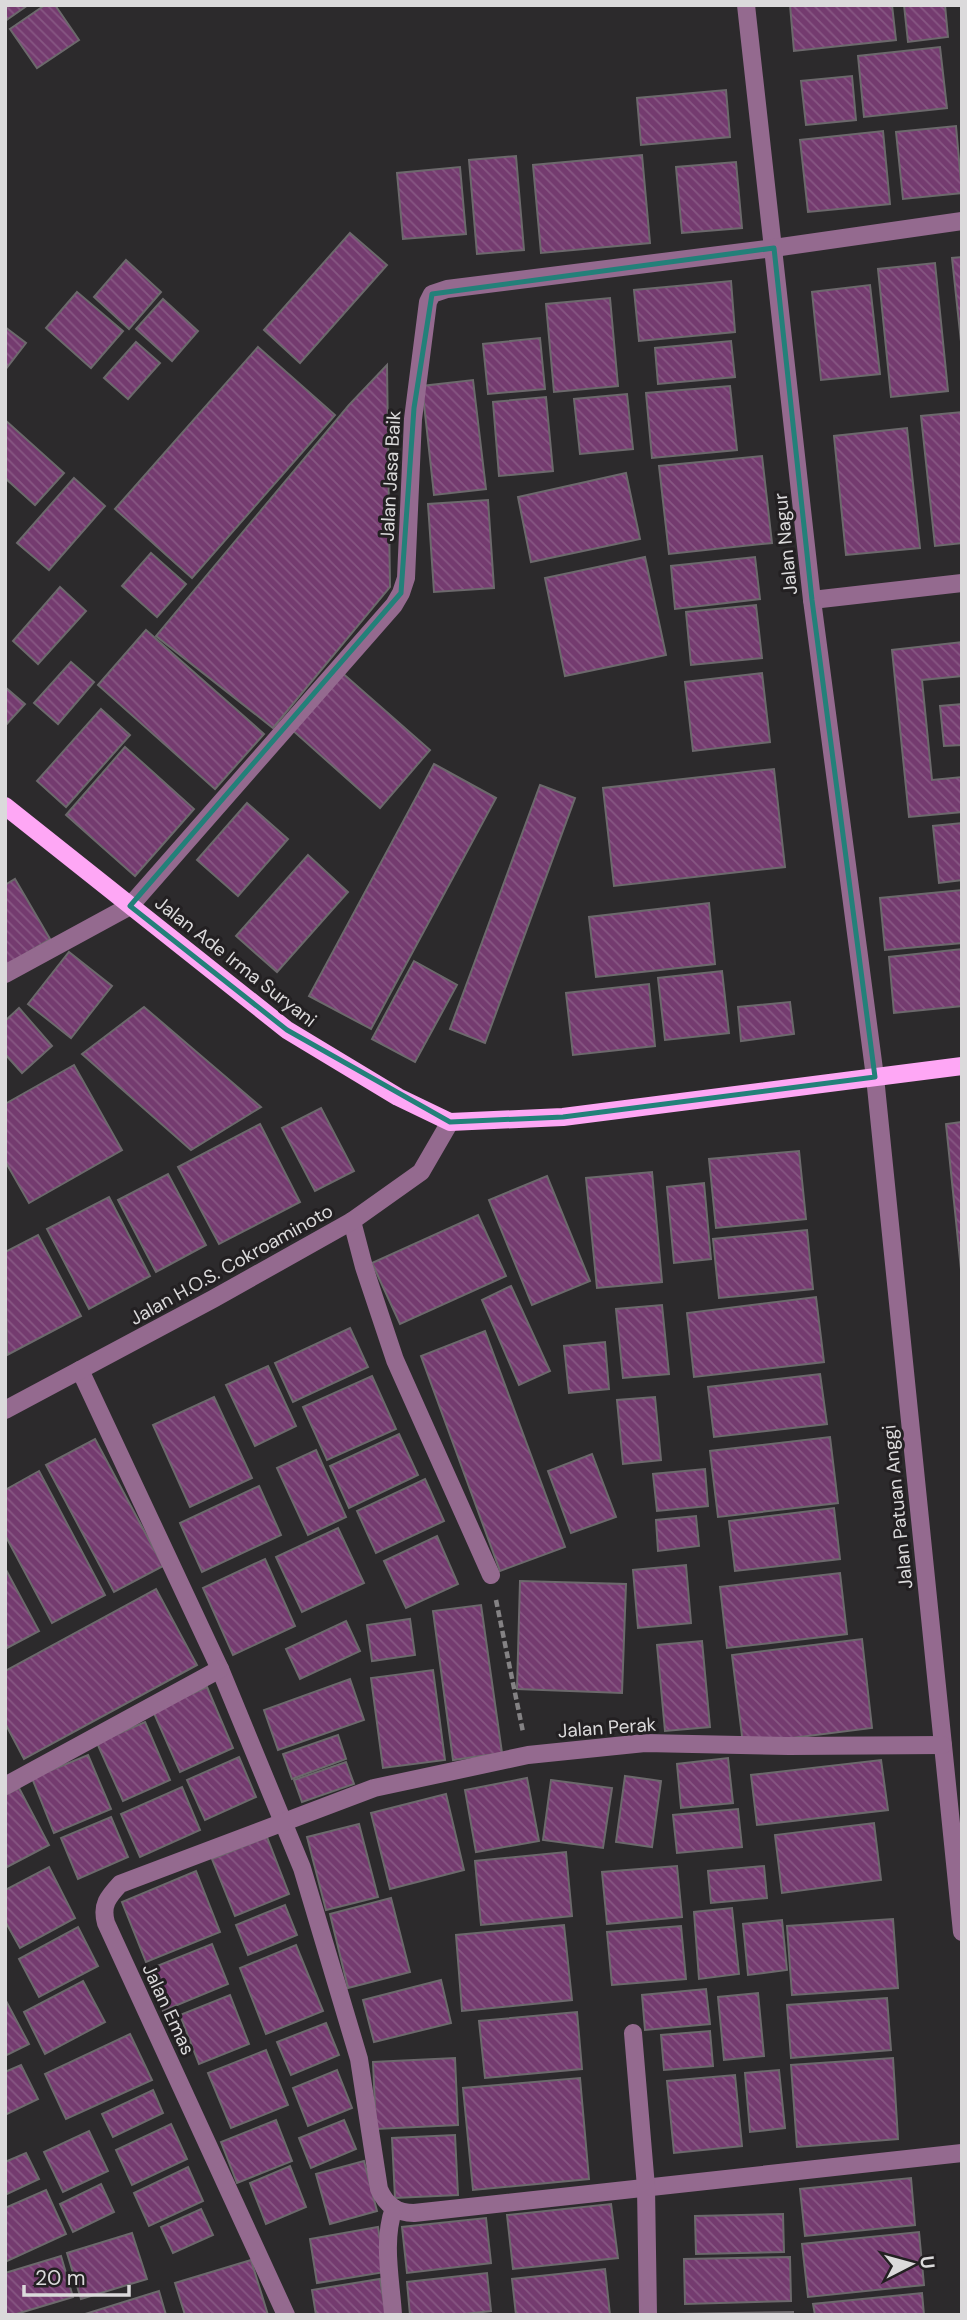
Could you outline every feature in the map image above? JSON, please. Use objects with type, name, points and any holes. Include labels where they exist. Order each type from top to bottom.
[{"type":"main road","name":"Jalan Ade Irma Suryani","points":[[5,806],[287,1030],[398,1097],[450,1122],[563,1117],[962,1066]]},
{"type":"street","name":"Jalan Nagur","points":[[746,5],[812,600],[875,1077]]},
{"type":"street","points":[[774,248],[962,221]]},
{"type":"street","name":"Jalan Jasa Baik","points":[[130,906],[385,615],[401,593],[406,578],[414,408],[428,302],[432,294],[447,289],[774,248]]},
{"type":"street","points":[[812,600],[962,583]]},
{"type":"street","points":[[5,974],[130,906]]},
{"type":"street","name":"Jalan Patuan Anggi","points":[[875,1077],[962,1932]]},
{"type":"street","name":"Jalan H.O.S. Cokroaminoto","points":[[5,1410],[352,1222],[421,1172],[450,1122]]},
{"type":"street","points":[[352,1222],[395,1360],[491,1575]]},
{"type":"street","points":[[80,1370],[220,1669],[285,1822],[302,1868],[359,2059],[379,2189],[383,2198],[394,2208],[414,2213],[962,2153]]},
{"type":"street","points":[[5,1786],[220,1669]]},
{"type":"street","name":"Jalan Perak","points":[[285,1822],[374,1788],[528,1755],[645,1743],[943,1745]]},
{"type":"street","name":"Jalan Emas","points":[[285,1822],[120,1884],[105,1902],[103,1913],[286,2315]]},
{"type":"street","points":[[633,2033],[646,2187],[648,2315]]},
{"type":"street","points":[[393,2315],[388,2239],[394,2208]]},
{"type":"path","points":[[491,1575],[528,1755]]},
{"type":"highlighted area","points":[[774,248],[812,600],[875,1077],[563,1117],[450,1122],[287,1030],[130,906],[401,593],[414,408],[432,294]]},
{"type":"building","points":[[5,5],[28,5],[5,21]]},
{"type":"building","points":[[45,5],[55,5],[79,40],[37,68],[10,29]]},
{"type":"building","points":[[790,5],[892,5],[896,40],[794,51]]},
{"type":"building","points":[[904,5],[945,5],[948,37],[908,42]]},
{"type":"building","points":[[940,47],[947,108],[864,117],[858,56]]},
{"type":"building","points":[[852,76],[856,120],[806,125],[801,81]]},
{"type":"building","points":[[726,90],[730,137],[641,145],[637,98]]},
{"type":"building","points":[[956,126],[962,193],[903,199],[896,132]]},
{"type":"building","points":[[883,131],[890,204],[808,212],[800,140]]},
{"type":"building","points":[[642,155],[650,243],[541,253],[533,165]]},
{"type":"building","points":[[516,156],[524,250],[477,254],[469,160]]},
{"type":"building","points":[[736,162],[742,228],[682,233],[676,167]]},
{"type":"building","points":[[460,167],[466,234],[403,239],[397,173]]},
{"type":"building","points":[[350,233],[387,265],[300,363],[264,330]]},
{"type":"building","points":[[962,257],[962,351],[952,258]]},
{"type":"building","points":[[126,260],[161,292],[129,329],[94,297]]},
{"type":"building","points":[[935,263],[948,391],[891,397],[878,269]]},
{"type":"building","points":[[731,281],[735,332],[639,341],[634,290]]},
{"type":"building","points":[[870,285],[880,374],[821,380],[812,292]]},
{"type":"building","points":[[77,292],[123,331],[91,368],[46,328]]},
{"type":"building","points":[[610,298],[618,386],[554,392],[546,304]]},
{"type":"building","points":[[163,299],[198,331],[172,361],[136,329]]},
{"type":"building","points":[[5,327],[26,343],[5,370]]},
{"type":"building","points":[[540,338],[545,389],[488,394],[483,344]]},
{"type":"building","points":[[731,341],[735,377],[658,384],[655,348]]},
{"type":"building","points":[[136,342],[160,363],[128,399],[104,378]]},
{"type":"building","points":[[258,347],[335,415],[192,578],[115,509]]},
{"type":"building","points":[[387,365],[390,587],[273,728],[156,636],[349,405]]},
{"type":"building","points":[[473,380],[486,489],[434,495],[422,386]]},
{"type":"building","points":[[730,386],[737,450],[652,458],[646,393]]},
{"type":"building","points":[[627,394],[633,449],[580,454],[574,399]]},
{"type":"building","points":[[546,397],[553,471],[499,476],[493,402]]},
{"type":"building","points":[[962,412],[962,543],[935,546],[921,416]]},
{"type":"building","points":[[5,420],[64,473],[35,505],[5,478]]},
{"type":"building","points":[[907,428],[920,548],[846,555],[834,436]]},
{"type":"building","points":[[762,456],[772,543],[669,554],[659,466]]},
{"type":"building","points":[[626,473],[640,539],[531,562],[518,497]]},
{"type":"building","points":[[74,478],[105,506],[49,570],[17,543]]},
{"type":"building","points":[[488,500],[494,588],[434,592],[428,504]]},
{"type":"building","points":[[151,553],[186,584],[157,617],[122,586]]},
{"type":"building","points":[[645,557],[666,655],[565,676],[545,578]]},
{"type":"building","points":[[755,557],[760,599],[675,609],[671,566]]},
{"type":"building","points":[[60,587],[86,611],[38,664],[13,641]]},
{"type":"building","points":[[756,605],[762,658],[691,665],[686,612]]},
{"type":"building","points":[[146,630],[264,734],[215,789],[98,685]]},
{"type":"building","points":[[962,642],[962,676],[922,680],[932,780],[962,777],[962,812],[909,817],[892,650]]},
{"type":"building","points":[[71,662],[94,682],[58,724],[34,703]]},
{"type":"building","points":[[340,671],[430,750],[380,808],[290,728]]},
{"type":"building","points":[[762,673],[770,742],[693,751],[685,682]]},
{"type":"building","points":[[5,687],[25,704],[5,726]]},
{"type":"building","points":[[962,704],[962,745],[944,746],[940,706]]},
{"type":"building","points":[[101,709],[130,735],[66,807],[37,781]]},
{"type":"building","points":[[125,747],[194,809],[135,876],[66,815]]},
{"type":"building","points":[[434,764],[496,798],[371,1029],[309,996]]},
{"type":"building","points":[[774,769],[785,867],[614,886],[603,788]]},
{"type":"building","points":[[540,785],[575,798],[485,1043],[450,1029]]},
{"type":"building","points":[[247,803],[288,839],[238,896],[197,860]]},
{"type":"building","points":[[962,823],[962,880],[939,883],[933,826]]},
{"type":"building","points":[[308,855],[348,892],[277,972],[236,936]]},
{"type":"building","points":[[15,879],[50,939],[5,966],[5,885]]},
{"type":"building","points":[[962,890],[962,943],[885,950],[880,898]]},
{"type":"building","points":[[709,903],[715,964],[596,977],[589,917]]},
{"type":"building","points":[[962,949],[962,1006],[894,1013],[889,957]]},
{"type":"building","points":[[69,952],[112,986],[71,1038],[28,1004]]},
{"type":"building","points":[[414,961],[457,985],[415,1062],[372,1039]]},
{"type":"building","points":[[722,971],[729,1033],[665,1040],[658,978]]},
{"type":"building","points":[[649,984],[655,1046],[573,1055],[566,993]]},
{"type":"building","points":[[790,1002],[794,1034],[741,1041],[738,1007]]},
{"type":"building","points":[[144,1007],[261,1107],[191,1150],[82,1054]]},
{"type":"building","points":[[19,1008],[52,1046],[22,1073],[5,1054],[5,1021]]},
{"type":"building","points":[[74,1065],[122,1150],[29,1203],[5,1161],[5,1104]]},
{"type":"building","points":[[321,1108],[354,1171],[315,1191],[282,1128]]},
{"type":"building","points":[[962,1122],[962,1279],[946,1124]]},
{"type":"building","points":[[260,1124],[300,1202],[219,1244],[178,1167]]},
{"type":"building","points":[[799,1151],[806,1219],[716,1228],[709,1159]]},
{"type":"building","points":[[652,1172],[662,1282],[597,1288],[586,1178]]},
{"type":"building","points":[[168,1174],[206,1245],[156,1272],[118,1200]]},
{"type":"building","points":[[547,1176],[590,1281],[532,1305],[489,1200]]},
{"type":"building","points":[[704,1183],[711,1259],[674,1263],[667,1187]]},
{"type":"building","points":[[109,1197],[150,1276],[89,1309],[47,1229]]},
{"type":"building","points":[[478,1215],[506,1276],[400,1324],[372,1263]]},
{"type":"building","points":[[807,1230],[813,1289],[719,1298],[713,1239]]},
{"type":"building","points":[[38,1235],[81,1316],[7,1355],[5,1252]]},
{"type":"building","points":[[511,1286],[550,1371],[519,1385],[482,1300]]},
{"type":"building","points":[[816,1297],[824,1362],[694,1377],[687,1313]]},
{"type":"building","points":[[662,1305],[669,1374],[623,1378],[616,1309]]},
{"type":"building","points":[[350,1328],[368,1367],[293,1402],[275,1363]]},
{"type":"building","points":[[485,1331],[565,1547],[500,1571],[421,1356]]},
{"type":"building","points":[[605,1342],[609,1389],[569,1393],[564,1346]]},
{"type":"building","points":[[268,1366],[296,1426],[255,1446],[226,1385]]},
{"type":"building","points":[[820,1374],[827,1424],[714,1437],[708,1387]]},
{"type":"building","points":[[372,1376],[396,1429],[327,1460],[303,1407]]},
{"type":"building","points":[[214,1397],[252,1478],[190,1507],[153,1425]]},
{"type":"building","points":[[655,1397],[661,1460],[623,1464],[617,1400]]},
{"type":"building","points":[[399,1434],[418,1475],[349,1508],[330,1466]]},
{"type":"building","points":[[830,1437],[838,1503],[718,1517],[710,1451]]},
{"type":"building","points":[[95,1439],[163,1566],[114,1592],[46,1465]]},
{"type":"building","points":[[316,1450],[346,1517],[308,1535],[277,1468]]},
{"type":"building","points":[[592,1454],[616,1517],[571,1533],[548,1471]]},
{"type":"building","points":[[705,1469],[708,1506],[657,1511],[653,1474]]},
{"type":"building","points":[[39,1471],[105,1595],[52,1623],[5,1535],[5,1490]]},
{"type":"building","points":[[425,1479],[444,1521],[376,1553],[357,1511]]},
{"type":"building","points":[[259,1486],[281,1535],[202,1572],[180,1523]]},
{"type":"building","points":[[834,1508],[840,1559],[735,1571],[729,1521]]},
{"type":"building","points":[[696,1516],[699,1546],[658,1551],[656,1520]]},
{"type":"building","points":[[338,1528],[364,1583],[302,1612],[276,1557]]},
{"type":"building","points":[[437,1536],[458,1584],[406,1608],[384,1561]]},
{"type":"building","points":[[265,1559],[295,1626],[233,1655],[203,1588]]},
{"type":"building","points":[[686,1565],[691,1623],[638,1628],[633,1570]]},
{"type":"building","points":[[5,1568],[39,1631],[5,1649]]},
{"type":"building","points":[[840,1573],[847,1634],[727,1648],[720,1587]]},
{"type":"building","points":[[520,1581],[626,1584],[622,1693],[517,1689]]},
{"type":"building","points":[[156,1589],[197,1665],[24,1759],[5,1723],[5,1671]]},
{"type":"building","points":[[481,1605],[502,1753],[453,1760],[433,1611]]},
{"type":"building","points":[[410,1619],[415,1655],[372,1661],[367,1625]]},
{"type":"building","points":[[346,1621],[360,1651],[300,1679],[286,1649]]},
{"type":"building","points":[[862,1639],[872,1728],[743,1744],[732,1655]]},
{"type":"building","points":[[702,1641],[710,1727],[665,1731],[657,1645]]},
{"type":"building","points":[[433,1670],[445,1760],[383,1768],[371,1678]]},
{"type":"building","points":[[350,1679],[364,1720],[278,1750],[264,1710]]},
{"type":"building","points":[[207,1687],[233,1748],[180,1772],[153,1711]]},
{"type":"building","points":[[145,1722],[170,1780],[123,1801],[97,1743]]},
{"type":"building","points":[[338,1735],[346,1759],[292,1779],[283,1754]]},
{"type":"building","points":[[88,1755],[111,1809],[54,1833],[32,1778]]},
{"type":"building","points":[[239,1757],[256,1797],[205,1820],[187,1780]]},
{"type":"building","points":[[728,1758],[733,1803],[681,1808],[677,1764]]},
{"type":"building","points":[[881,1760],[888,1810],[757,1825],[751,1775]]},
{"type":"building","points":[[346,1762],[354,1784],[302,1802],[294,1780]]},
{"type":"building","points":[[625,1776],[661,1781],[652,1847],[616,1842]]},
{"type":"building","points":[[527,1778],[539,1841],[476,1852],[465,1790]]},
{"type":"building","points":[[551,1780],[612,1788],[603,1848],[543,1840]]},
{"type":"building","points":[[182,1787],[200,1830],[140,1857],[121,1814]]},
{"type":"building","points":[[19,1788],[49,1845],[5,1868],[5,1795]]},
{"type":"building","points":[[446,1794],[464,1870],[390,1889],[371,1813]]},
{"type":"building","points":[[738,1809],[742,1847],[677,1853],[673,1815]]},
{"type":"building","points":[[111,1817],[128,1857],[78,1879],[61,1838]]},
{"type":"building","points":[[874,1823],[881,1880],[782,1893],[775,1835]]},
{"type":"building","points":[[359,1824],[378,1897],[326,1910],[307,1837]]},
{"type":"building","points":[[267,1837],[289,1894],[235,1916],[212,1859]]},
{"type":"building","points":[[566,1852],[572,1916],[481,1925],[475,1861]]},
{"type":"building","points":[[677,1866],[682,1917],[607,1924],[602,1872]]},
{"type":"building","points":[[764,1866],[767,1898],[711,1903],[708,1871]]},
{"type":"building","points":[[49,1867],[75,1918],[20,1948],[5,1921],[5,1890]]},
{"type":"building","points":[[196,1871],[220,1932],[146,1962],[122,1902]]},
{"type":"building","points":[[391,1898],[410,1972],[348,1988],[330,1914]]},
{"type":"building","points":[[285,1905],[297,1935],[248,1955],[236,1925]]},
{"type":"building","points":[[732,1908],[739,1974],[699,1979],[694,1912]]},
{"type":"building","points":[[893,1919],[898,1988],[792,1995],[787,1926]]},
{"type":"building","points":[[782,1920],[787,1970],[748,1975],[743,1924]]},
{"type":"building","points":[[564,1925],[572,2000],[462,2011],[456,1935]]},
{"type":"building","points":[[681,1926],[686,1979],[612,1985],[607,1932]]},
{"type":"building","points":[[78,1927],[98,1966],[39,1997],[19,1959]]},
{"type":"building","points":[[212,1944],[228,1984],[163,2011],[147,1970]]},
{"type":"building","points":[[296,1945],[323,2011],[266,2034],[240,1968]]},
{"type":"building","points":[[441,1980],[451,2023],[374,2042],[363,2000]]},
{"type":"building","points":[[83,1981],[105,2022],[45,2054],[24,2012]]},
{"type":"building","points":[[706,1989],[710,2024],[645,2030],[642,1995]]},
{"type":"building","points":[[758,1993],[764,2056],[724,2060],[718,1997]]},
{"type":"building","points":[[230,1995],[249,2044],[199,2064],[180,2015]]},
{"type":"building","points":[[887,1998],[891,2050],[791,2058],[787,2005]]},
{"type":"building","points":[[5,1999],[29,2044],[5,2056]]},
{"type":"building","points":[[577,2012],[582,2069],[485,2078],[479,2021]]},
{"type":"building","points":[[326,2023],[339,2055],[291,2075],[277,2042]]},
{"type":"building","points":[[710,2031],[713,2066],[664,2070],[661,2035]]},
{"type":"building","points":[[130,2034],[152,2080],[66,2119],[45,2074]]},
{"type":"building","points":[[266,2050],[288,2105],[231,2128],[208,2073]]},
{"type":"building","points":[[455,2058],[458,2125],[376,2129],[373,2062]]},
{"type":"building","points":[[893,2058],[898,2139],[797,2147],[791,2065]]},
{"type":"building","points":[[21,2065],[38,2099],[5,2115],[5,2072]]},
{"type":"building","points":[[337,2070],[352,2108],[308,2126],[293,2088]]},
{"type":"building","points":[[779,2070],[785,2128],[750,2132],[745,2073]]},
{"type":"building","points":[[735,2075],[742,2146],[674,2153],[667,2081]]},
{"type":"building","points":[[580,2078],[589,2179],[473,2190],[463,2088]]},
{"type":"building","points":[[153,2090],[163,2113],[113,2137],[102,2114]]},
{"type":"building","points":[[276,2120],[292,2161],[237,2183],[221,2142]]},
{"type":"building","points":[[344,2120],[356,2149],[311,2168],[299,2138]]},
{"type":"building","points":[[171,2124],[187,2159],[132,2185],[116,2150]]},
{"type":"building","points":[[89,2131],[108,2171],[63,2192],[44,2152]]},
{"type":"building","points":[[455,2135],[458,2195],[395,2198],[392,2138]]},
{"type":"building","points":[[26,2153],[39,2179],[5,2195],[5,2162]]},
{"type":"building","points":[[364,2161],[377,2211],[330,2224],[316,2174]]},
{"type":"building","points":[[290,2166],[306,2207],[266,2224],[250,2183]]},
{"type":"building","points":[[188,2167],[203,2201],[149,2226],[134,2193]]},
{"type":"building","points":[[911,2178],[915,2225],[805,2236],[800,2189]]},
{"type":"building","points":[[101,2184],[114,2212],[73,2232],[60,2204]]},
{"type":"building","points":[[46,2190],[66,2234],[5,2262],[5,2208]]},
{"type":"building","points":[[611,2204],[618,2258],[513,2269],[507,2215]]},
{"type":"building","points":[[201,2209],[213,2235],[173,2253],[161,2227]]},
{"type":"building","points":[[783,2214],[784,2252],[696,2254],[695,2216]]},
{"type":"building","points":[[486,2218],[491,2263],[407,2273],[402,2227]]},
{"type":"building","points":[[378,2227],[385,2272],[317,2283],[310,2239]]},
{"type":"building","points":[[919,2232],[924,2285],[808,2297],[802,2244]]},
{"type":"building","points":[[132,2233],[147,2279],[81,2299],[67,2253]]},
{"type":"building","points":[[61,2256],[73,2297],[5,2315],[5,2273]]},
{"type":"building","points":[[790,2257],[791,2301],[685,2304],[684,2259]]},
{"type":"building","points":[[251,2260],[268,2315],[185,2315],[175,2283]]},
{"type":"building","points":[[605,2269],[610,2315],[516,2315],[512,2279]]},
{"type":"building","points":[[487,2273],[491,2311],[456,2315],[410,2315],[407,2282]]},
{"type":"building","points":[[380,2279],[386,2315],[316,2315],[312,2290]]},
{"type":"building","points":[[159,2291],[166,2315],[82,2315]]},
{"type":"building","points":[[922,2293],[924,2315],[815,2315],[813,2304]]},
{"type":"building","points":[[793,2312],[793,2315],[674,2314]]}]
